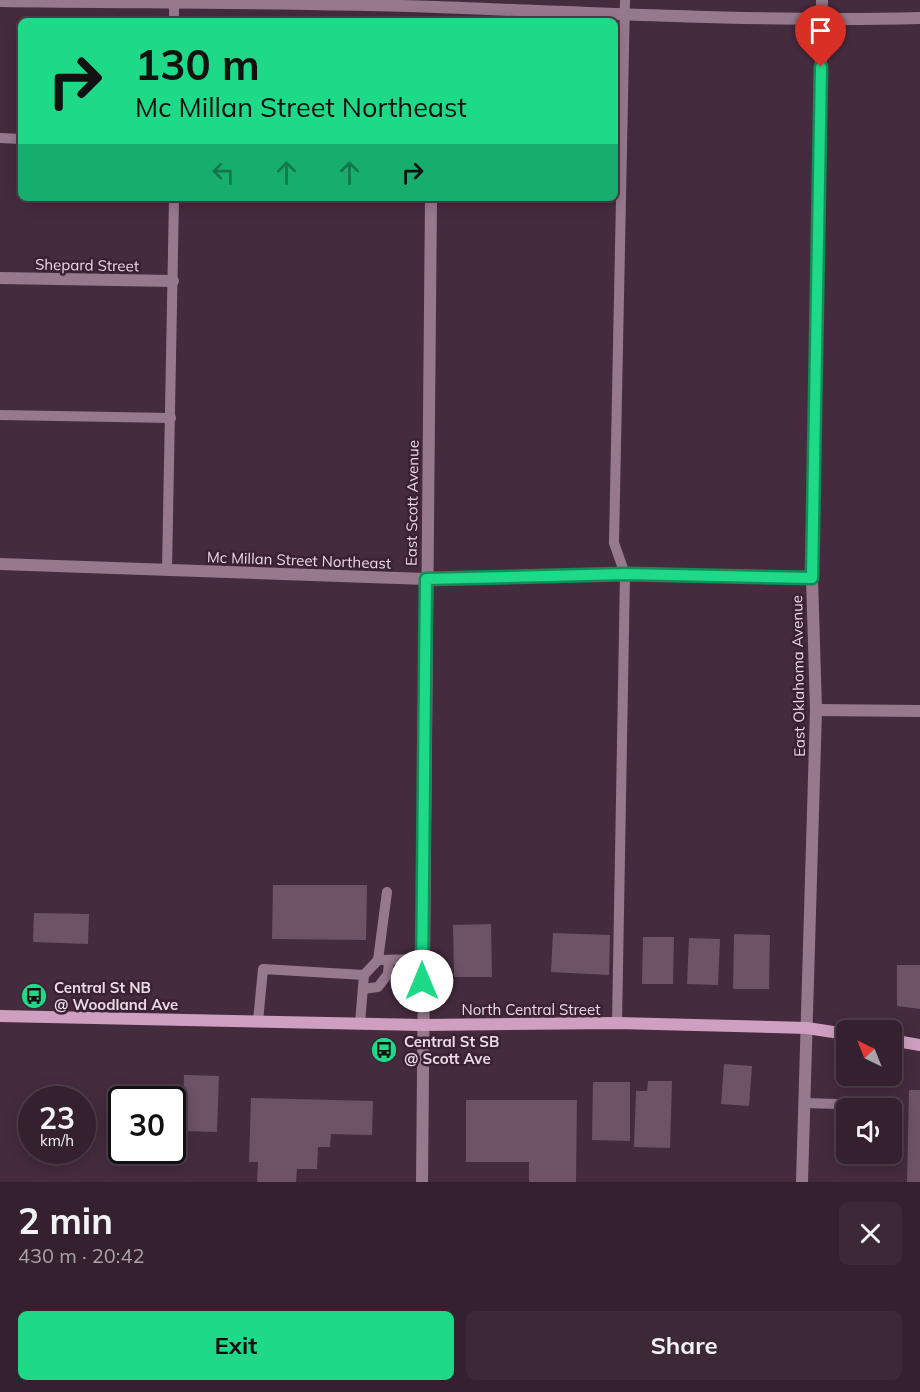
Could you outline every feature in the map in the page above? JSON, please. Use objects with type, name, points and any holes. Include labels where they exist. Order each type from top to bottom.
[{"type":"main road","name":"North Central Street","points":[[0,1016],[422,1024],[617,1023],[807,1028],[836,1032]]},
{"type":"main road","points":[[902,1043],[920,1045]]},
{"type":"street","name":"East Oklahoma Avenue","points":[[802,1182],[816,710],[812,578],[822,0]]},
{"type":"street","points":[[0,1],[433,4],[624,16],[822,20],[920,18]]},
{"type":"street","name":"East Scott Avenue","points":[[422,1182],[422,959],[431,201]]},
{"type":"street","name":"Shepard Street","points":[[0,278],[173,281]]},
{"type":"street","name":"Mc Millan Street Northeast","points":[[0,564],[426,579],[625,574],[812,578]]},
{"type":"street","points":[[816,710],[920,711]]},
{"type":"lane","points":[[617,1023],[625,574],[614,543],[625,0]]},
{"type":"lane","points":[[174,2],[174,18]]},
{"type":"lane","points":[[0,138],[18,138]]},
{"type":"lane","points":[[167,570],[174,201]]},
{"type":"lane","points":[[0,415],[171,418]]},
{"type":"lane","points":[[363,989],[378,987],[388,974],[384,960],[387,892]]},
{"type":"lane","points":[[258,1021],[262,969],[364,975],[384,960],[422,959]]},
{"type":"lane","points":[[360,1023],[364,975]]},
{"type":"lane","points":[[805,1103],[836,1104]]},
{"type":"building","points":[[273,885],[367,885],[366,940],[272,939]]},
{"type":"building","points":[[34,913],[89,914],[88,944],[33,942]]},
{"type":"building","points":[[491,924],[492,977],[454,977],[453,925]]},
{"type":"building","points":[[553,933],[610,935],[609,975],[551,972]]},
{"type":"building","points":[[734,934],[770,935],[769,989],[733,989]]},
{"type":"building","points":[[643,937],[674,937],[673,984],[642,984]]},
{"type":"building","points":[[689,938],[720,939],[718,985],[687,984]]},
{"type":"building","points":[[897,965],[920,965],[920,1009],[897,1006]]},
{"type":"building","points":[[724,1064],[752,1066],[749,1106],[721,1104]]},
{"type":"building","points":[[184,1075],[219,1076],[217,1132],[186,1131],[186,1086],[184,1086]]},
{"type":"building","points":[[648,1081],[672,1081],[670,1148],[634,1147],[636,1091],[647,1091]]},
{"type":"building","points":[[593,1082],[630,1082],[630,1141],[592,1140]]},
{"type":"building","points":[[909,1090],[920,1090],[920,1182],[907,1182]]},
{"type":"building","points":[[251,1098],[373,1101],[372,1135],[331,1134],[330,1147],[318,1147],[317,1169],[297,1169],[296,1182],[257,1182],[258,1162],[249,1162]]},
{"type":"building","points":[[466,1100],[577,1100],[576,1182],[529,1182],[529,1162],[466,1162]]},
{"type":"place","name":"Central St NB @ Woodland Ave","points":[[34,996]]},
{"type":"place","name":"Central St SB @ Scott Ave","points":[[384,1050]]},
{"type":"route","points":[[422,981],[426,579],[625,574],[812,578],[821,67]]}]
